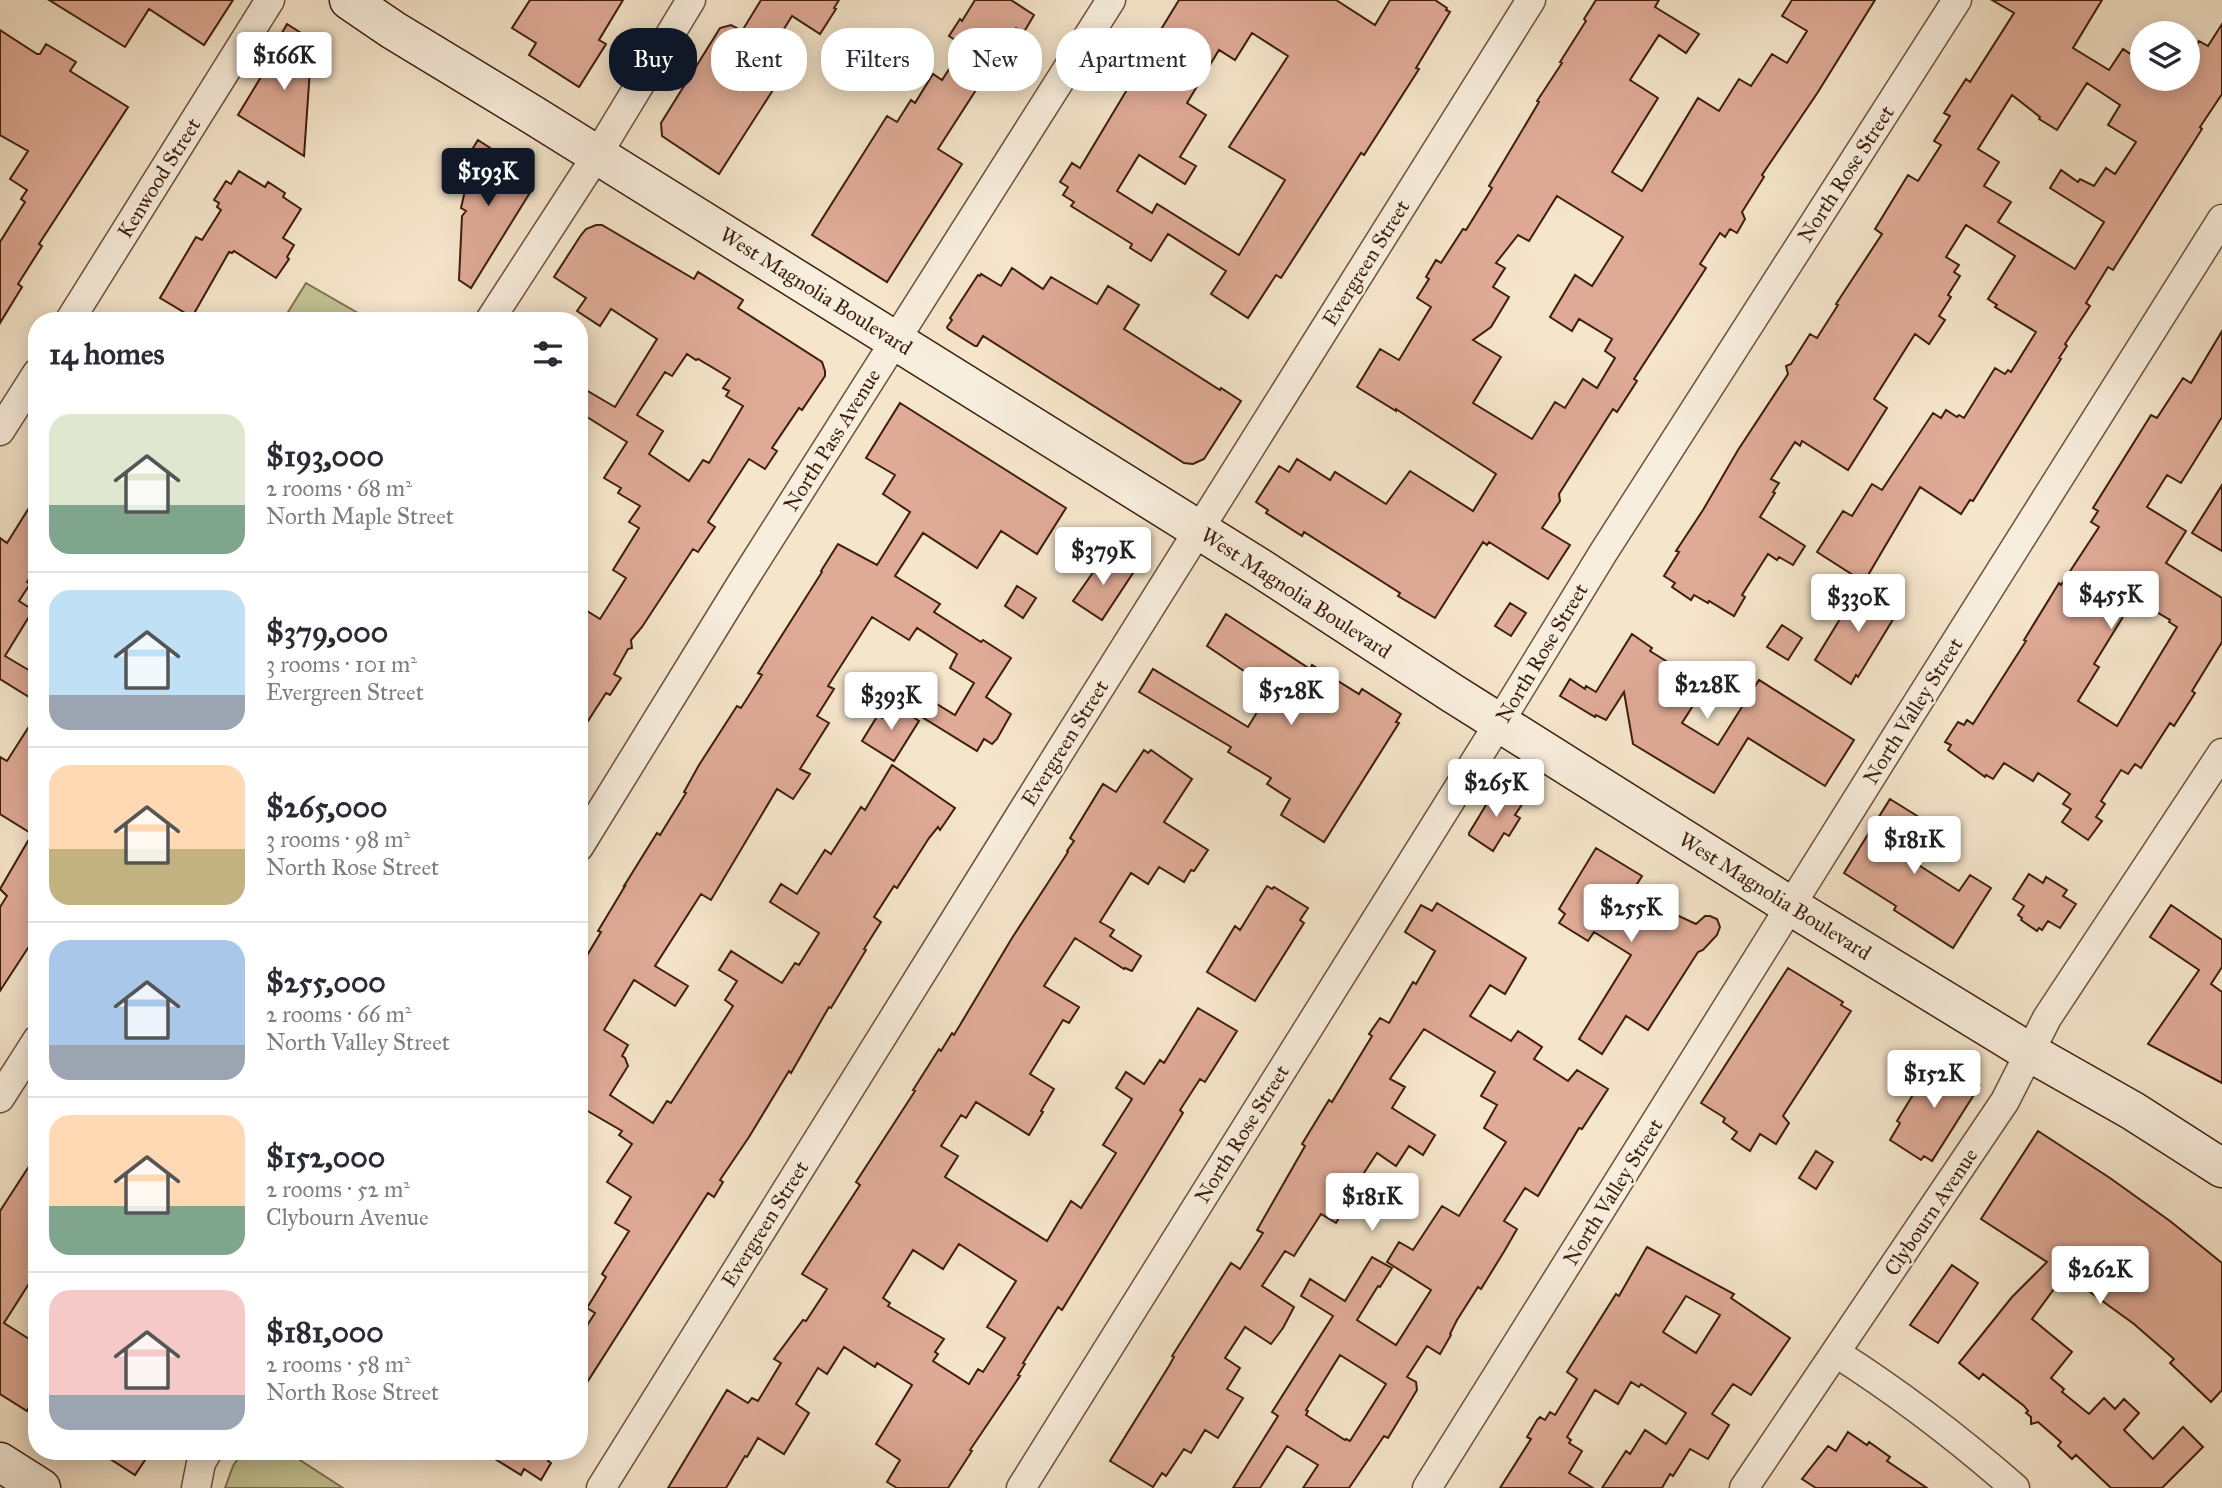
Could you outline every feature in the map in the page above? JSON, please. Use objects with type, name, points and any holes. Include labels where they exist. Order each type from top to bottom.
[{"type":"main road","name":"West Magnolia Boulevard","points":[[349,0],[393,30],[1200,531],[1791,907],[2029,1052],[2133,1111],[2222,1168]]},
{"type":"main road","points":[[0,1462],[41,1488]]},
{"type":"street","name":"Kenwood Street","points":[[75,312],[270,0]]},
{"type":"street","points":[[495,312],[597,155],[691,0]]},
{"type":"street","name":"North Pass Avenue","points":[[588,833],[1111,0]]},
{"type":"street","name":"Evergreen Street","points":[[601,1488],[1531,0]]},
{"type":"street","name":"North Rose Street","points":[[1021,1488],[1611,541],[1957,0]]},
{"type":"street","name":"North Valley Street","points":[[1427,1488],[2222,219]]},
{"type":"street","points":[[0,431],[28,387]]},
{"type":"street","name":"Clybourn Avenue","points":[[1744,1488],[2006,1101],[2047,1018],[2219,765]]},
{"type":"street","points":[[0,1098],[28,1054]]},
{"type":"street","points":[[1836,1353],[1965,1445],[2015,1488]]},
{"type":"street","points":[[196,1488],[203,1460]]},
{"type":"green space","points":[[306,283],[356,312],[288,312]]},
{"type":"green space","points":[[237,1460],[300,1460],[343,1488],[225,1488]]},
{"type":"building","points":[[49,0],[233,0],[204,45],[149,9],[125,47]]},
{"type":"building","points":[[530,0],[623,0],[599,40],[606,44],[579,87],[529,55],[536,43],[512,28]]},
{"type":"building","points":[[761,0],[839,0],[820,34],[792,16],[785,28],[744,28]]},
{"type":"building","points":[[975,0],[1011,0],[1034,15],[1026,28],[954,28],[960,19],[962,21]]},
{"type":"building","points":[[1179,0],[1336,0],[1375,25],[1390,0],[1435,0],[1450,12],[1416,68],[1419,69],[1364,155],[1361,153],[1281,278],[1276,275],[1248,318],[1211,294],[1226,271],[1168,234],[1151,261],[1130,248],[1132,244],[1071,206],[1074,202],[1063,195],[1068,187],[1060,182],[1072,163],[1080,168],[1126,91],[1194,91],[1187,103],[1206,115],[1180,157],[1196,166],[1185,184],[1139,155],[1117,191],[1152,213],[1157,204],[1239,255],[1285,180],[1229,147],[1288,56],[1252,33],[1235,60],[1219,50],[1211,63],[1211,28],[1162,28]]},
{"type":"building","points":[[1596,0],[1659,0],[1655,7],[1699,34],[1686,53],[1659,35],[1630,80],[1658,98],[1612,172],[1642,191],[1698,98],[1719,111],[1739,79],[1751,86],[1772,54],[1787,63],[1807,31],[1782,16],[1792,0],[1875,0],[1762,175],[1764,177],[1742,212],[1745,219],[1737,233],[1730,229],[1725,237],[1720,233],[1700,264],[1706,268],[1634,379],[1637,381],[1617,412],[1613,409],[1559,494],[1560,501],[1542,528],[1570,545],[1548,579],[1489,542],[1487,545],[1483,542],[1435,618],[1304,532],[1302,536],[1266,513],[1268,510],[1256,502],[1279,466],[1289,472],[1297,459],[1330,480],[1335,472],[1386,504],[1410,471],[1473,511],[1496,474],[1357,387],[1380,349],[1399,360],[1431,307],[1417,298],[1429,279],[1426,277],[1436,260],[1441,263],[1463,229],[1466,230],[1492,188],[1489,186],[1586,21],[1584,19]],"holes":[[[1557,196],[1623,237],[1592,286],[1575,275],[1550,317],[1572,331],[1579,319],[1612,339],[1605,351],[1615,358],[1597,388],[1583,379],[1565,408],[1555,402],[1532,439],[1473,403],[1501,357],[1473,340],[1491,327],[1509,297],[1493,287],[1505,268],[1496,263],[1518,235],[1529,241]]]},
{"type":"building","points":[[1992,0],[2102,0],[2073,48],[2109,70],[2123,49],[2130,54],[2130,91],[2200,91],[2200,42],[2208,46],[2222,24],[2222,94],[2113,270],[2108,267],[2086,303],[2090,306],[2065,344],[2067,346],[2059,358],[2061,359],[1973,501],[1970,500],[1961,514],[1920,487],[1864,582],[1817,552],[1843,511],[1852,516],[1872,484],[1882,490],[1933,413],[1941,418],[1946,410],[1964,418],[1995,368],[2005,374],[2008,370],[2011,372],[2036,332],[1995,307],[1997,305],[1988,299],[2015,256],[1966,225],[1946,257],[1959,265],[1954,272],[1960,276],[1939,316],[1945,320],[1929,344],[1915,334],[1874,399],[1887,408],[1848,470],[1802,441],[1800,446],[1795,442],[1771,479],[1779,483],[1760,517],[1805,546],[1793,565],[1768,554],[1742,595],[1745,597],[1734,616],[1694,595],[1691,600],[1672,587],[1675,583],[1664,576],[1679,552],[1676,551],[1788,374],[1786,366],[1791,364],[1810,334],[1817,338],[1882,234],[1875,229],[1908,175],[1918,181],[1941,145],[1934,141],[1950,116],[1944,113],[1966,79],[1970,82],[2014,13]],"holes":[[[2087,83],[2120,105],[2108,125],[2136,142],[2115,174],[2106,168],[2094,186],[2080,179],[2078,182],[2061,170],[2050,188],[2104,222],[2075,269],[1998,222],[2011,202],[1984,186],[1999,162],[1978,149],[2012,95],[2040,117],[2039,119],[2057,130]]]},
{"type":"building","points":[[287,24],[312,40],[304,156],[238,115],[279,47],[275,45]]},
{"type":"building","points":[[0,30],[37,54],[40,54],[46,44],[76,62],[70,71],[128,107],[39,244],[42,246],[18,284],[22,287],[0,323],[0,242],[25,202],[21,199],[27,190],[10,179],[28,151],[0,135]]},
{"type":"building","points":[[711,42],[711,91],[772,91],[719,174],[662,136],[661,123],[681,91],[697,91],[697,65]]},
{"type":"building","points":[[948,71],[948,91],[975,91],[938,149],[962,164],[887,282],[812,235],[887,116],[897,122],[911,100],[915,103],[922,91],[934,91],[934,75],[942,80]]},
{"type":"building","points":[[478,140],[527,172],[519,183],[531,191],[471,288],[459,280],[462,216],[466,211],[461,208],[466,186],[476,171],[468,166],[468,156]]},
{"type":"building","points":[[239,171],[265,187],[268,182],[285,193],[283,197],[301,209],[283,238],[294,245],[287,257],[289,259],[276,278],[234,251],[229,252],[195,312],[184,312],[160,298],[196,237],[202,240],[221,210],[217,207],[219,203],[214,200],[226,181],[231,184]]},
{"type":"building","points":[[602,225],[694,279],[698,272],[743,300],[738,308],[822,362],[825,371],[825,376],[802,410],[799,408],[772,448],[777,451],[765,469],[749,459],[708,522],[715,527],[698,552],[693,549],[631,640],[632,648],[628,649],[614,674],[621,678],[610,695],[606,693],[588,721],[588,612],[600,619],[626,578],[613,570],[639,528],[629,522],[640,506],[618,493],[621,488],[604,478],[627,442],[588,418],[588,391],[615,407],[657,339],[611,309],[600,326],[588,318],[588,312],[577,311],[586,298],[554,277],[586,229]],"holes":[[[687,354],[730,378],[723,388],[729,391],[726,396],[743,406],[709,463],[703,460],[689,481],[649,454],[663,431],[637,415],[665,372],[672,376]]]},
{"type":"building","points":[[1012,268],[1043,289],[1051,277],[1097,304],[1108,286],[1139,305],[1124,329],[1241,401],[1204,459],[1193,464],[1184,463],[983,336],[975,346],[948,329],[952,320],[950,318],[978,275],[981,274],[1001,286]]},
{"type":"building","points":[[2222,331],[2222,417],[2181,483],[2167,475],[2147,507],[2186,531],[2166,563],[2222,598],[2222,642],[2174,726],[2170,723],[2141,768],[2135,764],[2128,774],[2121,770],[2101,801],[2105,804],[2096,817],[2102,821],[2088,840],[2062,822],[2071,809],[2063,804],[2070,794],[2038,773],[2033,781],[2004,763],[1993,779],[1986,775],[1985,777],[1948,750],[1951,745],[1945,742],[1958,722],[1964,725],[1967,720],[1973,724],[2059,583],[2061,585],[2099,527],[2091,522],[2098,511],[2093,508],[2151,415],[2157,418],[2183,378],[2191,383]],"holes":[[[2134,599],[2170,620],[2169,622],[2177,627],[2117,726],[2078,701],[2099,667],[2094,664]]]},
{"type":"building","points":[[900,403],[1066,508],[1037,554],[1001,531],[977,568],[923,533],[895,576],[940,604],[934,612],[1011,658],[986,697],[1011,714],[997,739],[992,744],[984,739],[977,751],[917,714],[927,698],[955,715],[974,683],[950,668],[957,654],[917,628],[909,640],[872,617],[828,686],[834,689],[817,716],[829,723],[800,769],[810,774],[793,799],[777,789],[711,900],[701,894],[655,966],[688,986],[675,1006],[634,980],[604,1030],[628,1045],[622,1056],[628,1066],[610,1095],[653,1123],[667,1101],[671,1103],[733,1006],[725,1000],[737,981],[719,970],[731,951],[782,983],[795,963],[799,965],[819,933],[770,902],[781,884],[797,894],[825,850],[831,854],[861,807],[865,810],[892,765],[955,808],[940,830],[938,827],[929,838],[897,888],[894,886],[874,917],[881,922],[791,1073],[789,1071],[720,1180],[723,1182],[714,1197],[708,1193],[588,1381],[588,1324],[595,1313],[588,1306],[606,1277],[602,1274],[629,1231],[615,1223],[631,1197],[607,1182],[632,1144],[619,1135],[622,1131],[588,1111],[588,954],[624,886],[657,833],[660,835],[686,793],[684,792],[699,765],[737,706],[741,708],[762,675],[758,673],[838,544],[877,565],[910,512],[883,494],[895,475],[866,458]]},
{"type":"building","points":[[2222,485],[2222,551],[2192,533]]},
{"type":"building","points":[[28,509],[28,587],[19,601],[28,607],[28,618],[5,656],[28,670],[28,696],[0,679],[0,538],[7,543]]},
{"type":"building","points":[[1102,553],[1133,573],[1102,620],[1073,601],[1094,571],[1091,569]]},
{"type":"building","points":[[1862,583],[1900,608],[1851,684],[1815,660]]},
{"type":"building","points":[[1017,586],[1036,598],[1023,618],[1005,606]]},
{"type":"building","points":[[1510,603],[1526,613],[1511,636],[1495,626]]},
{"type":"building","points":[[1226,614],[1310,669],[1312,665],[1359,694],[1362,689],[1401,714],[1396,722],[1399,723],[1324,842],[1281,815],[1290,799],[1267,784],[1271,778],[1228,752],[1231,747],[1139,692],[1153,669],[1248,727],[1269,688],[1207,646]]},
{"type":"building","points":[[1782,625],[1802,638],[1788,660],[1767,647]]},
{"type":"building","points":[[1632,634],[1652,648],[1650,651],[1695,679],[1684,697],[1694,704],[1682,723],[1718,745],[1759,680],[1854,740],[1825,786],[1748,738],[1714,793],[1633,744],[1624,692],[1606,720],[1596,715],[1595,717],[1560,696],[1570,679],[1585,689],[1586,686],[1596,692]]},
{"type":"building","points":[[892,703],[919,721],[894,761],[862,741],[878,715],[882,718]]},
{"type":"building","points":[[28,728],[28,832],[0,814],[0,757],[7,761]]},
{"type":"building","points":[[1144,750],[1148,753],[1151,750],[1192,779],[1164,822],[1208,850],[1184,882],[1159,867],[1148,884],[1131,873],[1100,922],[1114,930],[1110,936],[1141,956],[1132,971],[1124,969],[1075,938],[1044,986],[1079,1007],[1069,1023],[1063,1020],[1030,1074],[1054,1089],[1041,1111],[1043,1112],[1029,1135],[976,1102],[966,1118],[961,1115],[941,1146],[958,1156],[945,1177],[1047,1241],[1071,1201],[1081,1208],[1116,1153],[1103,1145],[1132,1099],[1116,1088],[1126,1072],[1144,1084],[1160,1060],[1164,1063],[1198,1008],[1237,1031],[1205,1082],[1200,1079],[1180,1110],[1183,1113],[1062,1310],[1058,1307],[1023,1363],[1025,1364],[1018,1375],[1020,1376],[970,1450],[972,1451],[948,1488],[897,1488],[887,1482],[900,1460],[876,1444],[912,1385],[877,1363],[875,1367],[844,1347],[827,1374],[818,1368],[796,1404],[809,1413],[784,1454],[758,1438],[726,1488],[668,1488],[727,1390],[748,1403],[752,1398],[758,1401],[781,1363],[774,1359],[803,1320],[806,1321],[827,1289],[802,1274],[860,1185],[856,1182],[939,1049],[941,1051],[952,1033],[954,1035],[1068,852],[1074,841],[1070,838],[1103,784],[1116,792]],"holes":[[[959,1244],[1016,1281],[987,1327],[1005,1338],[983,1372],[978,1369],[969,1384],[933,1361],[938,1354],[935,1352],[944,1339],[888,1306],[890,1303],[883,1298],[913,1250],[943,1269]]]},
{"type":"building","points":[[1497,787],[1523,803],[1515,815],[1520,818],[1509,836],[1504,833],[1493,851],[1469,833]]},
{"type":"building","points":[[1890,799],[1938,829],[1917,864],[1959,891],[1970,875],[1991,888],[1953,948],[1894,910],[1896,906],[1844,873]]},
{"type":"building","points":[[28,841],[28,948],[0,991],[0,907],[7,896],[0,889]]},
{"type":"building","points":[[1596,848],[1642,876],[1632,892],[1673,919],[1679,916],[1696,924],[1705,916],[1710,916],[1717,919],[1720,927],[1717,935],[1698,952],[1648,1030],[1626,1016],[1602,1054],[1579,1039],[1631,955],[1594,932],[1588,941],[1559,923],[1565,914],[1559,909]]},
{"type":"building","points":[[2029,874],[2043,883],[2046,877],[2067,890],[2063,896],[2076,904],[2060,928],[2048,921],[2042,930],[2039,928],[2037,931],[2018,915],[2024,906],[2013,899]]},
{"type":"building","points":[[1267,886],[1272,889],[1274,887],[1308,908],[1300,920],[1304,923],[1255,1001],[1207,972],[1235,926],[1240,930]]},
{"type":"building","points":[[1437,903],[1526,958],[1505,994],[1490,985],[1470,1016],[1511,1041],[1518,1031],[1542,1047],[1534,1059],[1568,1081],[1577,1070],[1608,1089],[1582,1129],[1579,1128],[1538,1196],[1525,1188],[1504,1221],[1517,1229],[1505,1250],[1481,1289],[1478,1287],[1457,1320],[1440,1354],[1427,1346],[1407,1377],[1416,1382],[1417,1390],[1388,1438],[1384,1436],[1349,1488],[1303,1488],[1318,1465],[1287,1446],[1260,1488],[1233,1488],[1278,1416],[1272,1412],[1333,1316],[1301,1296],[1310,1279],[1345,1301],[1372,1257],[1392,1268],[1357,1320],[1396,1345],[1431,1290],[1387,1262],[1399,1242],[1413,1250],[1442,1206],[1459,1216],[1506,1142],[1484,1128],[1497,1105],[1481,1096],[1495,1072],[1424,1029],[1390,1079],[1405,1087],[1392,1108],[1435,1135],[1423,1155],[1409,1146],[1396,1166],[1377,1153],[1345,1202],[1348,1203],[1336,1223],[1321,1214],[1294,1256],[1285,1251],[1262,1286],[1294,1307],[1283,1328],[1271,1344],[1245,1327],[1225,1358],[1240,1368],[1227,1389],[1243,1398],[1218,1438],[1205,1430],[1191,1453],[1184,1449],[1166,1476],[1162,1473],[1153,1487],[1110,1461],[1231,1263],[1240,1269],[1263,1233],[1257,1230],[1305,1146],[1302,1144],[1329,1100],[1332,1102],[1372,1036],[1369,1034],[1380,1018],[1389,1023],[1413,982],[1416,984],[1435,951],[1405,932],[1421,905],[1432,911]],"holes":[[[1340,1355],[1386,1384],[1350,1441],[1306,1415],[1306,1410]]]},
{"type":"building","points":[[2171,905],[2222,940],[2222,967],[2211,984],[2222,992],[2222,1083],[2148,1044],[2199,970],[2150,937]]},
{"type":"building","points":[[1788,968],[1843,1002],[1841,1005],[1851,1011],[1783,1116],[1789,1123],[1776,1144],[1760,1134],[1750,1151],[1732,1139],[1737,1132],[1723,1122],[1725,1118],[1701,1103]]},
{"type":"building","points":[[1936,1057],[1980,1085],[1932,1161],[1924,1156],[1921,1160],[1890,1140],[1900,1123],[1897,1121]]},
{"type":"building","points":[[2038,1131],[2170,1221],[2222,1263],[2222,1390],[2211,1402],[2170,1363],[2174,1359],[2134,1324],[2065,1274],[2032,1319],[2072,1352],[2051,1378],[2064,1389],[2062,1392],[2089,1414],[2104,1398],[2115,1409],[2124,1399],[2139,1413],[2124,1430],[2153,1459],[2183,1427],[2203,1447],[2162,1488],[2111,1488],[2076,1455],[2072,1459],[2058,1446],[2061,1442],[2038,1422],[2031,1424],[2031,1417],[2024,1406],[1983,1374],[1979,1379],[1959,1363],[2012,1297],[2047,1262],[1981,1219]]},
{"type":"building","points":[[1816,1151],[1833,1162],[1816,1189],[1799,1178]]},
{"type":"building","points":[[28,1168],[28,1285],[4,1323],[28,1338],[27,1411],[0,1394],[0,1211]]},
{"type":"building","points":[[1647,1247],[1734,1294],[1731,1298],[1790,1338],[1751,1395],[1733,1384],[1712,1414],[1729,1425],[1708,1459],[1690,1449],[1662,1488],[1602,1488],[1626,1451],[1630,1454],[1645,1430],[1666,1444],[1686,1413],[1641,1384],[1639,1387],[1631,1382],[1618,1404],[1595,1390],[1567,1437],[1571,1440],[1569,1443],[1582,1451],[1569,1473],[1593,1488],[1500,1488],[1531,1439],[1527,1437],[1537,1420],[1540,1417],[1545,1420],[1550,1412],[1555,1415],[1577,1379],[1567,1372],[1616,1294],[1619,1296]],"holes":[[[1686,1296],[1720,1315],[1696,1353],[1663,1332]]]},
{"type":"building","points":[[1952,1265],[1978,1283],[1938,1343],[1910,1325]]},
{"type":"building","points":[[1848,1432],[1867,1445],[1869,1442],[1890,1457],[1887,1461],[1927,1488],[1816,1488],[1802,1479],[1828,1446],[1836,1451]]},
{"type":"building","points":[[112,1460],[145,1460],[135,1475]]},
{"type":"building","points":[[497,1460],[549,1460],[551,1463],[541,1480],[524,1469],[521,1475]]}]
